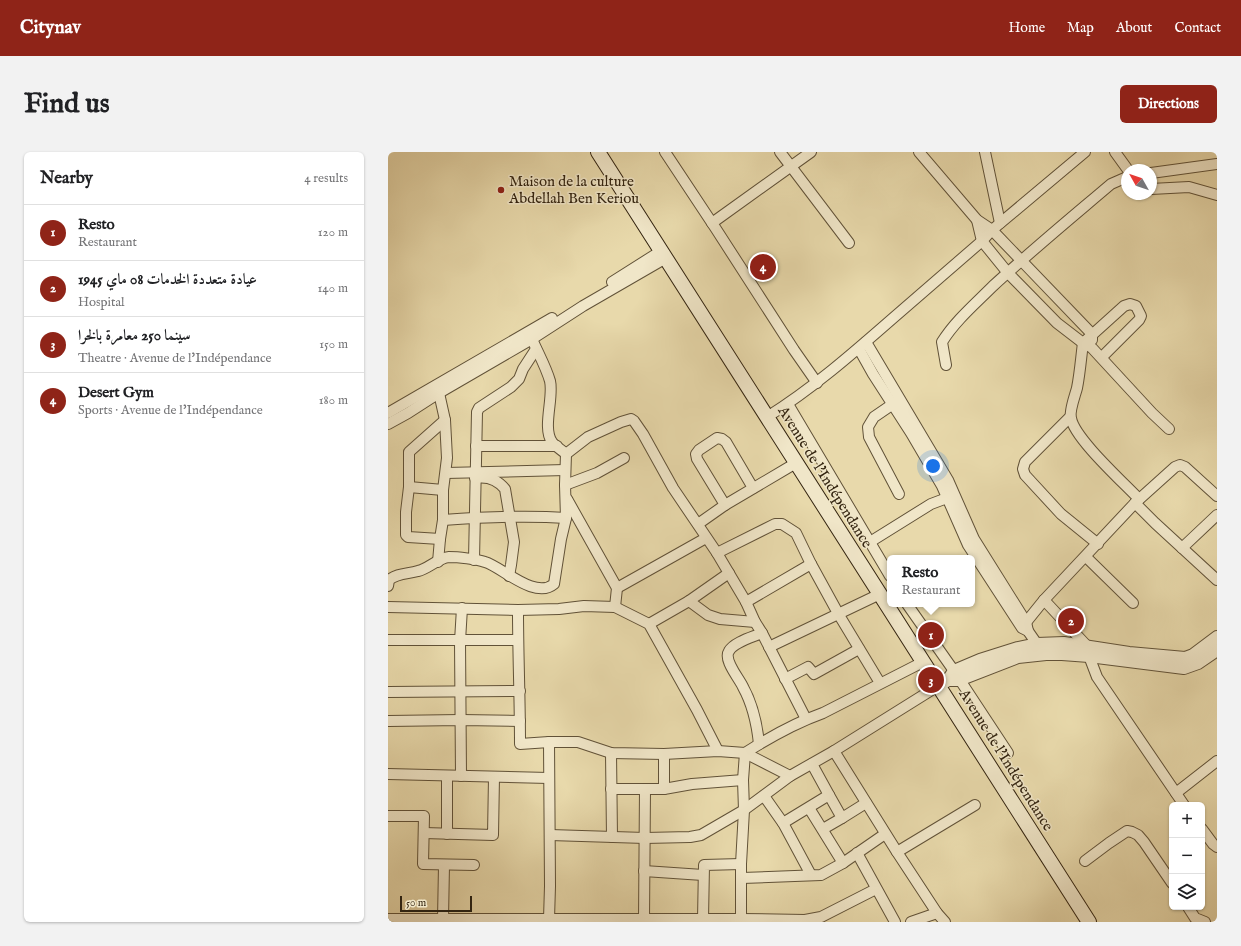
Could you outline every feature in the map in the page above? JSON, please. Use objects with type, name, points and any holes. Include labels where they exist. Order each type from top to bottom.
[{"type":"main road","name":"Avenue de l'Indépendance","points":[[598,152],[887,605]]},
{"type":"main road","name":"Avenue de l'Indépendance","points":[[888,607],[923,662],[950,679],[1075,901],[1089,922]]},
{"type":"main road","points":[[1075,901],[1077,922]]},
{"type":"street","points":[[665,152],[817,383]]},
{"type":"street","points":[[780,152],[848,243]]},
{"type":"street","points":[[712,223],[811,152]]},
{"type":"street","points":[[919,152],[977,220],[992,230],[1092,334],[1092,348]]},
{"type":"street","points":[[985,152],[1000,223]]},
{"type":"street","points":[[767,418],[817,383],[863,345],[982,241],[992,230],[1075,156],[1085,152]]},
{"type":"street","points":[[1115,152],[1124,164]]},
{"type":"street","points":[[1157,172],[1217,164]]},
{"type":"street","points":[[946,365],[942,342],[949,331],[1020,260],[1111,184],[1121,180]]},
{"type":"street","points":[[1157,190],[1189,187],[1217,195]]},
{"type":"street","points":[[977,220],[982,241],[1008,273],[1057,323],[1102,357],[1152,413],[1169,429]]},
{"type":"street","points":[[388,424],[532,339],[663,254]]},
{"type":"street","points":[[388,414],[663,254]]},
{"type":"street","points":[[1098,544],[1060,514],[1025,475],[1023,470],[1025,462],[1070,417],[1080,371],[1083,343],[1124,306],[1130,304],[1136,306],[1140,316],[1139,320],[1102,357]]},
{"type":"street","points":[[532,339],[550,383],[548,426],[550,438],[553,443],[566,454]]},
{"type":"street","points":[[863,345],[873,374],[934,472],[948,498],[968,545],[975,555]]},
{"type":"street","points":[[863,345],[948,480],[974,539],[1025,627]]},
{"type":"street","points":[[474,560],[477,412],[479,408],[511,387],[519,378],[536,349]]},
{"type":"street","points":[[438,562],[443,520],[443,490],[447,458],[445,420],[439,393]]},
{"type":"street","points":[[788,404],[806,437],[887,571]]},
{"type":"street","points":[[893,404],[874,417],[868,427],[869,437],[899,494]]},
{"type":"street","points":[[1070,417],[1080,436],[1155,523],[1216,577]]},
{"type":"street","points":[[388,586],[389,580],[392,577],[418,571],[447,557],[485,562],[518,582],[539,588],[548,588],[554,584],[566,518],[566,454],[588,437],[631,419],[643,434],[673,488],[717,553],[746,602],[806,719]]},
{"type":"street","points":[[440,539],[408,537],[406,535],[406,512],[409,452],[445,420]]},
{"type":"street","points":[[725,505],[697,459],[696,454],[699,450],[717,438],[726,442],[754,488]]},
{"type":"street","points":[[476,446],[557,446]]},
{"type":"street","points":[[565,485],[597,472],[624,458]]},
{"type":"street","points":[[698,524],[725,505],[796,463]]},
{"type":"street","points":[[1025,627],[1044,600],[1137,501],[1175,467],[1180,465],[1185,467],[1217,496]]},
{"type":"street","points":[[446,473],[475,475],[565,470]]},
{"type":"street","points":[[475,475],[500,482],[505,489],[514,542],[509,576]]},
{"type":"street","points":[[408,487],[443,490]]},
{"type":"street","points":[[566,496],[617,588],[614,607]]},
{"type":"street","points":[[870,542],[931,504],[948,498]]},
{"type":"street","points":[[1182,548],[1217,515]]},
{"type":"street","points":[[443,520],[542,516],[566,518]]},
{"type":"street","points":[[717,553],[776,524],[782,524],[796,533],[839,615],[880,683]]},
{"type":"street","points":[[617,588],[706,538]]},
{"type":"street","points":[[975,555],[1037,644]]},
{"type":"street","points":[[1086,557],[1133,603]]},
{"type":"street","points":[[746,602],[811,564]]},
{"type":"street","points":[[649,624],[689,600],[729,573]]},
{"type":"street","points":[[769,647],[839,615],[880,594]]},
{"type":"street","points":[[689,600],[708,615],[720,619],[755,622]]},
{"type":"street","points":[[1044,600],[1088,651],[1097,677],[1182,802]]},
{"type":"street","points":[[388,607],[518,610],[559,609],[584,606],[614,607],[649,624],[718,751]]},
{"type":"street","points":[[909,607],[950,679],[1008,754]]},
{"type":"street","points":[[461,776],[460,641],[462,608]]},
{"type":"street","points":[[518,610],[520,744],[578,742],[612,753],[664,754],[718,751],[745,753],[790,776]]},
{"type":"street","points":[[759,744],[751,704],[744,687],[730,664],[728,657],[729,650],[741,641],[762,633]]},
{"type":"street","points":[[1017,652],[1062,654],[1088,651],[1185,658],[1193,655],[1217,637]]},
{"type":"street","points":[[388,640],[518,640]]},
{"type":"street","points":[[550,835],[645,838],[690,837],[701,835],[744,810],[790,776],[834,751],[980,660],[1017,652],[1037,644],[1064,643],[1088,651],[1184,668],[1198,663],[1217,650]]},
{"type":"street","points":[[785,679],[808,667],[814,674],[860,649]]},
{"type":"street","points":[[745,753],[806,719],[823,713],[923,662]]},
{"type":"street","points":[[388,692],[520,691]]},
{"type":"street","points":[[388,721],[461,720],[520,722]]},
{"type":"street","points":[[549,742],[549,919]]},
{"type":"street","points":[[834,751],[885,834],[937,913],[945,922]]},
{"type":"street","points":[[612,753],[612,837]]},
{"type":"street","points":[[741,919],[741,864],[745,753]]},
{"type":"street","points":[[664,754],[664,789]]},
{"type":"street","points":[[1176,793],[1217,761]]},
{"type":"street","points":[[812,764],[842,818]]},
{"type":"street","points":[[388,774],[549,778]]},
{"type":"street","points":[[447,776],[448,834]]},
{"type":"street","points":[[424,834],[493,835],[494,777]]},
{"type":"street","points":[[611,789],[664,789],[692,784],[744,780]]},
{"type":"street","points":[[644,919],[645,789]]},
{"type":"street","points":[[783,823],[829,795]]},
{"type":"street","points":[[764,796],[783,823],[811,875]]},
{"type":"street","points":[[823,829],[866,803]]},
{"type":"street","points":[[897,852],[975,805]]},
{"type":"street","points":[[809,808],[843,863]]},
{"type":"street","points":[[388,816],[424,816],[423,864],[474,865]]},
{"type":"street","points":[[1084,861],[1128,831],[1138,835],[1169,879]]},
{"type":"street","points":[[1205,833],[1217,847]]},
{"type":"street","points":[[742,878],[821,875],[843,863],[885,834]]},
{"type":"street","points":[[857,853],[895,922]]},
{"type":"street","points":[[703,919],[704,865],[741,864]]},
{"type":"street","points":[[443,919],[444,865]]},
{"type":"street","points":[[644,871],[703,875]]},
{"type":"street","points":[[388,919],[805,920],[821,917],[876,889]]},
{"type":"street","points":[[1190,910],[1195,918],[1205,922]]},
{"type":"street","points":[[911,922],[937,913]]},
{"type":"place","name":"Maison de la culture Abdellah Ben Keriou","points":[[501,190]]},
{"type":"place","name":"Desert Gym","points":[[763,267]]},
{"type":"place","name":"عيادة متعددة الخدمات 08 ماي 1945","points":[[1071,621]]},
{"type":"place","name":"Resto","points":[[931,635]]},
{"type":"place","name":"سينما 250 معامرة بالخرا","points":[[931,680]]}]
